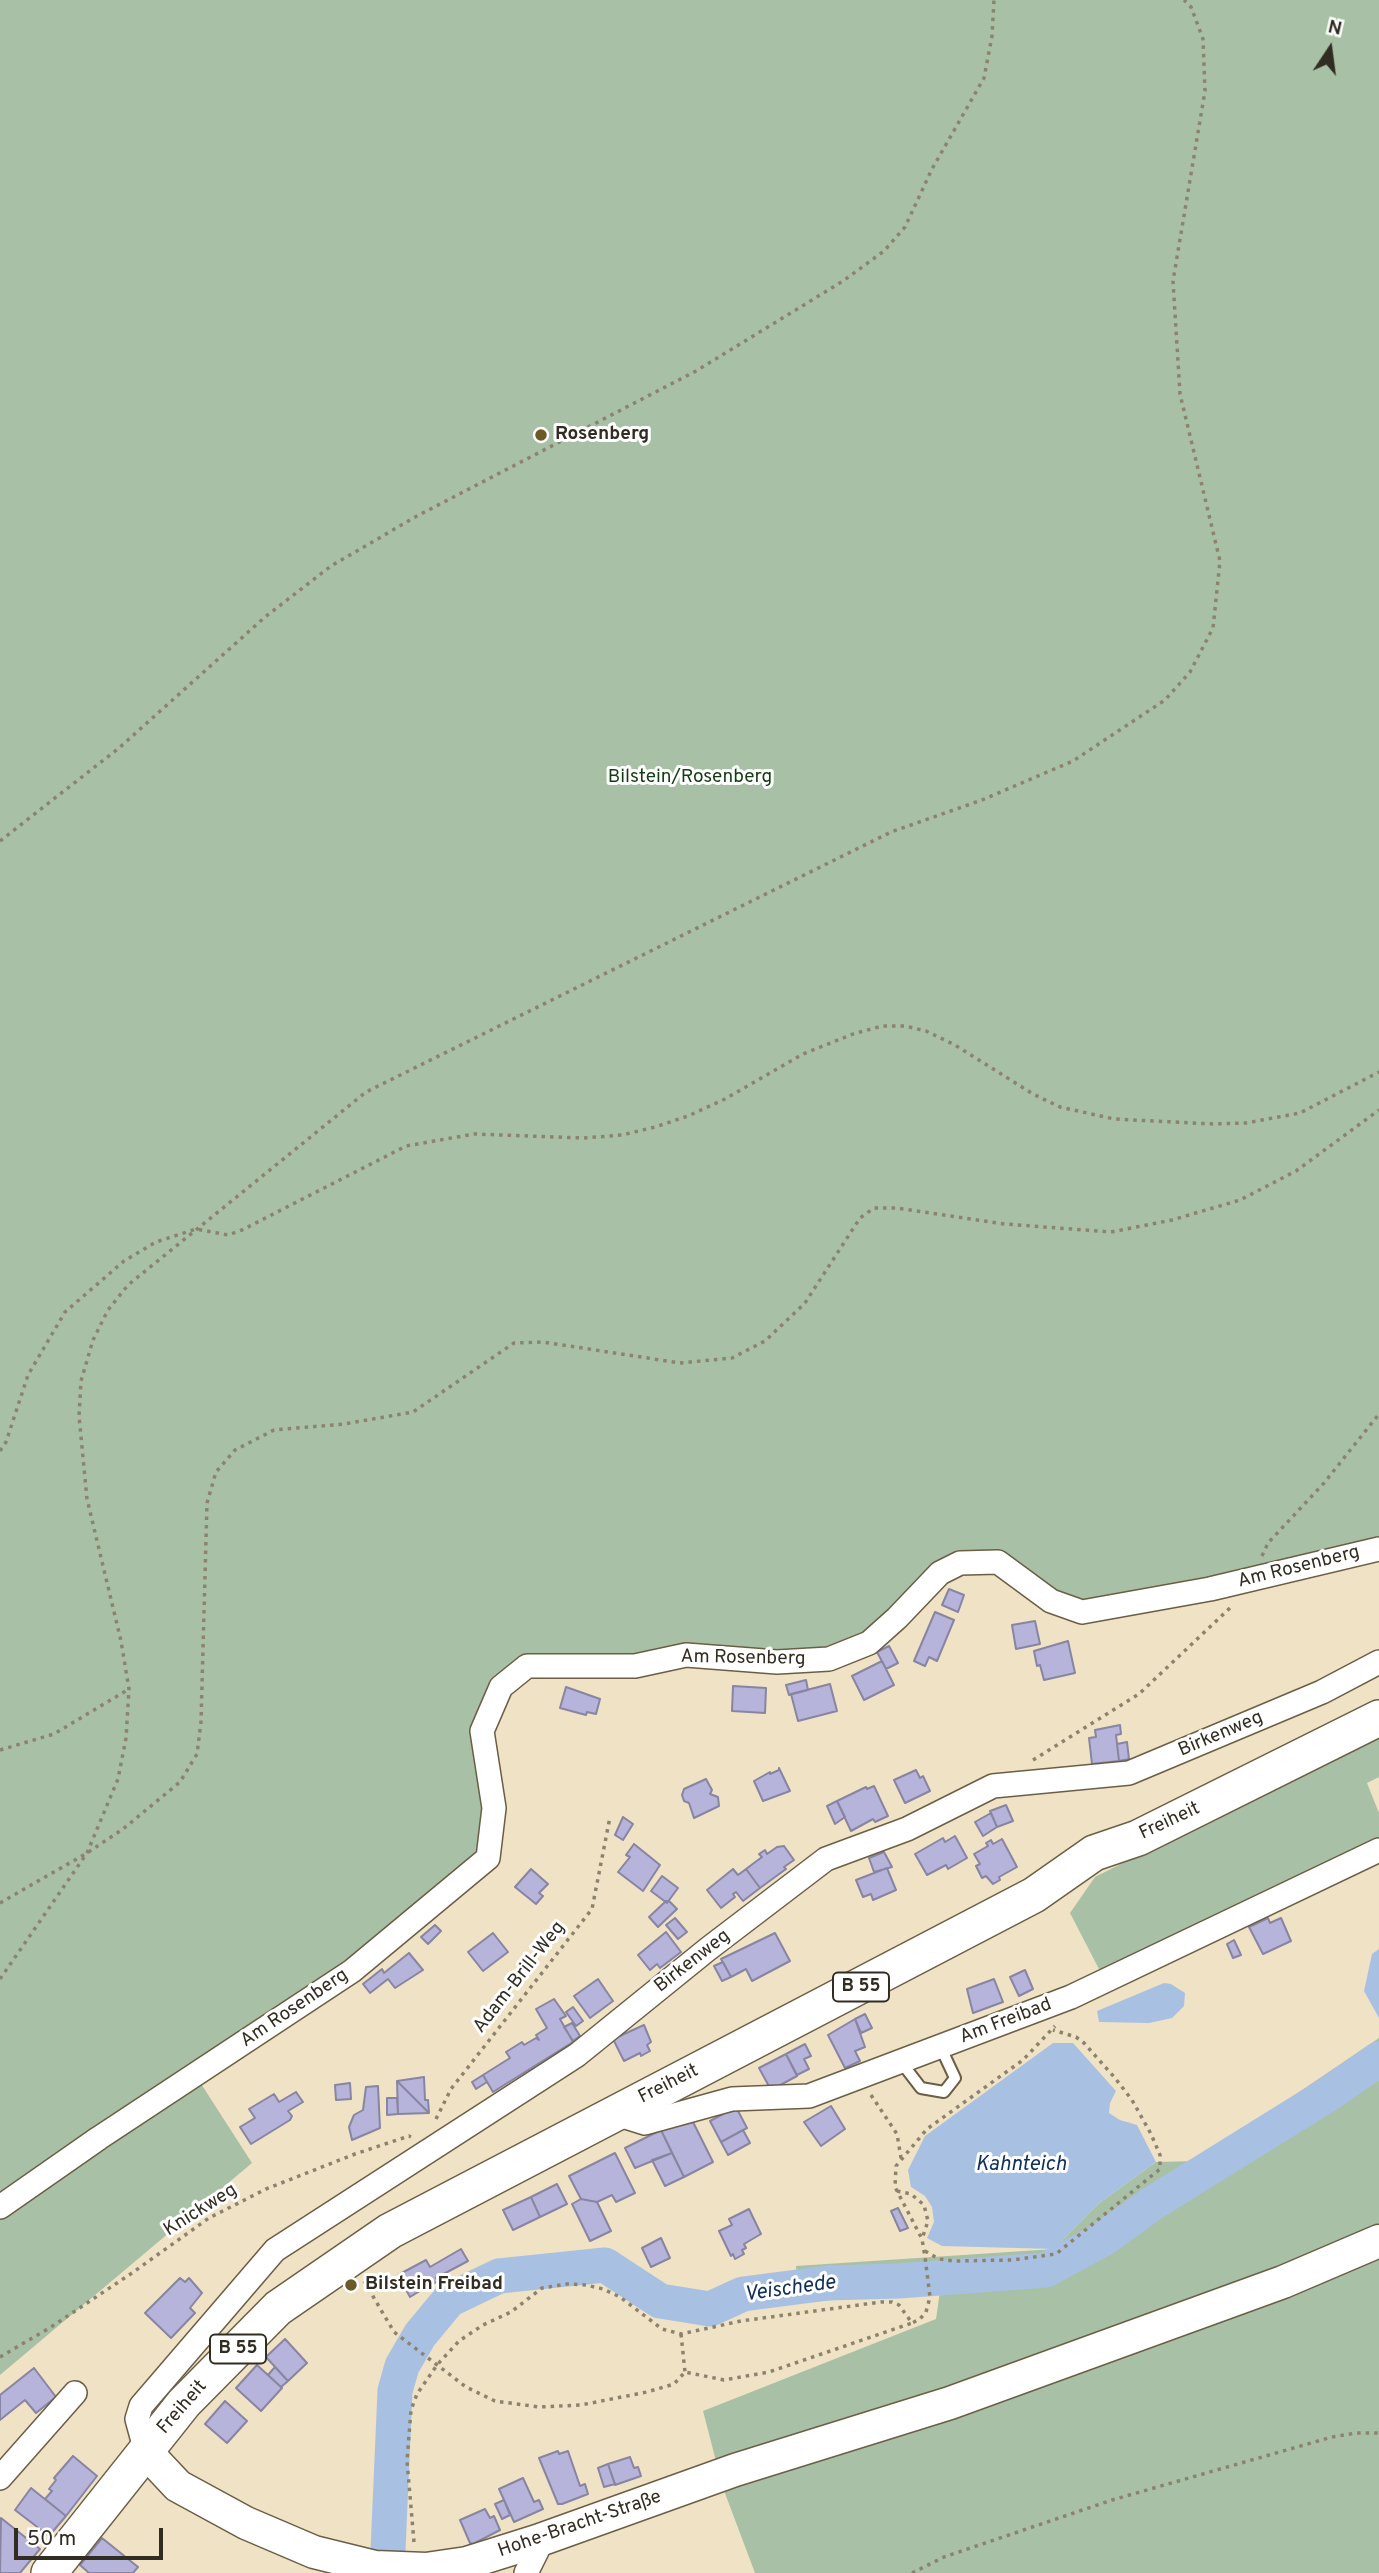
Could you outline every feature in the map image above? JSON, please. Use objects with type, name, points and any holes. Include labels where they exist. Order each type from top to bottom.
[{"type":"main road","name":"Freiheit","points":[[49,2573],[184,2403],[278,2308],[390,2231],[613,2113],[824,2007],[1034,1895],[1094,1853],[1138,1838],[1379,1718]]},
{"type":"main road","name":"Hohe-Bracht-Straße","points":[[146,2452],[178,2486],[246,2523],[314,2553],[375,2567],[421,2571],[467,2563],[537,2541],[735,2470],[950,2403],[1283,2282],[1379,2241]]},
{"type":"street","name":"Am Rosenberg","points":[[0,2207],[99,2138],[352,1971],[488,1858],[494,1808],[482,1731],[502,1687],[527,1666],[635,1666],[685,1655],[777,1662],[829,1659],[869,1643],[940,1573],[960,1563],[998,1563],[1051,1601],[1082,1612],[1210,1590],[1379,1549]]},
{"type":"street","name":"Birkenweg","points":[[146,2452],[137,2419],[141,2406],[275,2250],[577,2055],[826,1858],[907,1829],[993,1786],[1129,1773],[1322,1692],[1379,1662]]},
{"type":"street","name":"Am Freibad","points":[[613,2113],[645,2123],[732,2099],[809,2096],[1070,1997],[1379,1850]]},
{"type":"street","points":[[0,2478],[75,2393]]},
{"type":"street","points":[[526,2573],[537,2551],[537,2541]]},
{"type":"lane","points":[[901,2062],[921,2088],[944,2092],[955,2078],[950,2062],[940,2046]]},
{"type":"path","points":[[0,841],[119,748],[265,617],[331,566],[417,516],[696,371],[757,336],[843,281],[884,251],[905,227],[932,169],[984,78],[992,36],[994,0]]},
{"type":"path","points":[[0,1979],[87,1853],[118,1779],[126,1738],[130,1689],[87,1499],[79,1416],[81,1381],[93,1340],[108,1310],[128,1285],[366,1092],[891,832],[982,800],[1073,761],[1165,700],[1190,672],[1213,628],[1220,561],[1180,394],[1173,281],[1205,91],[1203,39],[1191,7],[1184,0]]},
{"type":"path","points":[[0,1451],[6,1442],[28,1375],[65,1312],[124,1261],[156,1242],[196,1229],[228,1236],[406,1146],[474,1134],[583,1138],[622,1135],[655,1127],[725,1099],[803,1054],[853,1034],[882,1026],[905,1026],[926,1031],[955,1045],[1033,1094],[1060,1107],[1114,1119],[1186,1124],[1246,1124],[1300,1113],[1379,1072]]},
{"type":"path","points":[[0,1903],[123,1829],[180,1782],[197,1754],[202,1709],[207,1503],[216,1472],[235,1450],[274,1430],[344,1424],[413,1412],[514,1343],[543,1342],[680,1363],[732,1358],[765,1341],[805,1303],[860,1218],[874,1208],[895,1208],[1005,1224],[1111,1232],[1240,1200],[1296,1171],[1379,1110]]},
{"type":"path","points":[[1027,1764],[1139,1694],[1238,1600],[1268,1543],[1324,1483],[1379,1414]]},
{"type":"path","points":[[0,1750],[54,1734],[130,1689]]},
{"type":"path","name":"Adam-Brill-Weg","points":[[433,2148],[435,2121],[451,2089],[592,1909],[610,1816]]},
{"type":"path","points":[[685,2372],[724,2380],[769,2372],[912,2323],[926,2312],[929,2290],[922,2239],[897,2190],[894,2175],[901,2158],[927,2129],[1023,2060],[1053,2030],[1070,1997]]},
{"type":"path","points":[[923,2250],[939,2259],[954,2262],[1012,2260],[1056,2254],[1160,2169],[1160,2155],[1132,2100],[1084,2043],[1076,2037],[1053,2030]]},
{"type":"path","points":[[860,2077],[897,2134],[901,2158]]},
{"type":"path","name":"Knickweg","points":[[0,2357],[51,2327],[209,2218],[266,2189],[409,2136],[433,2148]]},
{"type":"path","points":[[897,2190],[911,2194],[924,2205],[929,2221],[922,2239]]},
{"type":"path","points":[[345,2262],[360,2277],[394,2332],[466,2387],[495,2401],[539,2407],[581,2405],[674,2384],[685,2372],[681,2334]]},
{"type":"path","points":[[421,2571],[414,2545],[407,2461],[411,2410],[417,2393],[459,2341],[483,2325],[511,2312],[542,2288],[586,2285],[603,2289],[620,2297],[662,2329],[681,2334],[795,2313],[892,2302],[899,2305],[912,2323]]},
{"type":"path","points":[[912,2573],[944,2557],[1112,2500],[1332,2437],[1356,2432],[1379,2433]]},
{"type":"green space","name":"Bilstein/Rosenberg","points":[[0,0],[1379,0],[1379,1549],[1082,1612],[998,1563],[960,1563],[897,1618],[829,1659],[527,1666],[482,1731],[488,1858],[196,2076],[252,2163],[0,2375]]},
{"type":"green space","points":[[1379,1734],[1379,1777],[1367,1783],[1379,1813],[1379,1839],[1100,1971],[1070,1913],[1095,1877]]},
{"type":"green space","points":[[1379,2038],[1379,2573],[755,2573],[723,2488],[703,2411],[936,2319],[940,2291],[799,2303],[796,2266],[1054,2249],[1098,2204],[1156,2162],[1197,2161]]},
{"type":"water","points":[[1379,1949],[1379,2018],[1364,1991],[1372,1954]]},
{"type":"water","points":[[1164,1983],[1171,1984],[1185,1993],[1184,2006],[1172,2018],[1149,2023],[1099,2022],[1097,2011]]},
{"type":"water","name":"Kahnteich","points":[[1053,2043],[1073,2043],[1116,2091],[1109,2113],[1120,2120],[1137,2125],[1156,2162],[1098,2204],[1054,2249],[942,2246],[927,2238],[934,2222],[932,2207],[925,2196],[911,2187],[908,2170],[925,2136]]},
{"type":"building","points":[[949,1589],[964,1595],[958,1612],[942,1605]]},
{"type":"building","points":[[935,1612],[954,1620],[937,1661],[929,1657],[925,1666],[914,1661]]},
{"type":"building","points":[[1035,1621],[1040,1644],[1016,1649],[1012,1625]]},
{"type":"building","points":[[1068,1641],[1075,1673],[1044,1680],[1034,1651]]},
{"type":"building","points":[[889,1646],[898,1663],[886,1669],[877,1652]]},
{"type":"building","points":[[882,1661],[894,1685],[864,1700],[852,1676]]},
{"type":"building","points":[[806,1680],[808,1690],[789,1695],[786,1685]]},
{"type":"building","points":[[830,1684],[837,1711],[798,1721],[791,1694]]},
{"type":"building","points":[[733,1686],[766,1688],[765,1713],[732,1711]]},
{"type":"building","points":[[566,1687],[600,1699],[596,1714],[587,1712],[586,1715],[560,1708]]},
{"type":"building","points":[[1120,1725],[1121,1734],[1116,1735],[1119,1761],[1092,1764],[1089,1738],[1096,1737],[1095,1730]]},
{"type":"building","points":[[1127,1742],[1129,1759],[1119,1761],[1117,1744]]},
{"type":"building","points":[[779,1768],[790,1791],[763,1801],[754,1781]]},
{"type":"building","points":[[916,1770],[920,1778],[923,1776],[930,1791],[905,1803],[894,1780]]},
{"type":"building","points":[[706,1779],[712,1790],[710,1794],[718,1797],[719,1806],[694,1818],[689,1803],[684,1801],[682,1795],[684,1789]]},
{"type":"building","points":[[874,1786],[888,1816],[875,1822],[873,1819],[851,1831],[837,1801]]},
{"type":"building","points":[[837,1801],[845,1817],[835,1824],[827,1806]]},
{"type":"building","points":[[1006,1805],[1013,1821],[997,1827],[990,1811]]},
{"type":"building","points":[[991,1813],[997,1827],[983,1836],[975,1822]]},
{"type":"building","points":[[623,1817],[633,1824],[623,1840],[615,1835]]},
{"type":"building","points":[[955,1836],[967,1858],[948,1869],[946,1865],[927,1875],[915,1854],[943,1838],[945,1842]]},
{"type":"building","points":[[1002,1839],[1017,1867],[999,1877],[1000,1880],[993,1884],[986,1876],[982,1878],[976,1866],[980,1864],[974,1854],[988,1846],[986,1843],[991,1840],[993,1844]]},
{"type":"building","points":[[634,1844],[660,1865],[643,1891],[618,1872],[630,1857],[626,1855]]},
{"type":"building","points":[[784,1846],[794,1860],[760,1888],[746,1869],[762,1857],[759,1854],[765,1850],[767,1854]]},
{"type":"building","points":[[884,1852],[892,1867],[874,1872],[869,1858]]},
{"type":"building","points":[[887,1868],[896,1890],[873,1900],[871,1894],[863,1897],[856,1880]]},
{"type":"building","points":[[531,1869],[548,1884],[539,1893],[543,1896],[536,1904],[515,1887]]},
{"type":"building","points":[[733,1869],[738,1875],[746,1869],[760,1888],[743,1901],[736,1892],[733,1894],[735,1897],[721,1908],[707,1890]]},
{"type":"building","points":[[662,1876],[678,1888],[667,1903],[651,1891]]},
{"type":"building","points":[[666,1901],[677,1909],[658,1927],[649,1917]]},
{"type":"building","points":[[675,1918],[687,1932],[678,1939],[666,1925]]},
{"type":"building","points":[[1268,1918],[1270,1923],[1281,1918],[1291,1941],[1263,1954],[1249,1927]]},
{"type":"building","points":[[435,1925],[441,1931],[428,1944],[421,1937]]},
{"type":"building","points":[[666,1932],[681,1952],[660,1968],[657,1964],[650,1970],[638,1955]]},
{"type":"building","points":[[493,1933],[508,1952],[483,1971],[468,1952]]},
{"type":"building","points":[[775,1933],[790,1961],[752,1981],[746,1969],[731,1977],[721,1959]]},
{"type":"building","points":[[1234,1940],[1241,1955],[1233,1958],[1227,1944]]},
{"type":"building","points":[[409,1953],[423,1970],[395,1988],[388,1979],[370,1993],[363,1984],[382,1969],[384,1973]]},
{"type":"building","points":[[723,1962],[731,1977],[722,1981],[714,1966]]},
{"type":"building","points":[[1025,1970],[1033,1989],[1019,1996],[1010,1977]]},
{"type":"building","points":[[598,1979],[613,2001],[590,2018],[574,1996]]},
{"type":"building","points":[[994,1979],[1003,2002],[973,2013],[967,1989]]},
{"type":"building","points":[[554,1999],[566,2016],[560,2019],[573,2042],[493,2092],[483,2075],[510,2058],[506,2052],[522,2042],[524,2045],[536,2038],[539,2040],[536,2035],[547,2028],[536,2009]]},
{"type":"building","points":[[573,2007],[583,2021],[576,2026],[566,2012]]},
{"type":"building","points":[[865,2014],[872,2028],[861,2033],[855,2019]]},
{"type":"building","points":[[855,2019],[865,2047],[855,2051],[860,2061],[845,2068],[828,2035]]},
{"type":"building","points":[[572,2023],[580,2036],[573,2041],[564,2027]]},
{"type":"building","points":[[644,2025],[651,2042],[647,2045],[650,2051],[624,2061],[613,2039]]},
{"type":"building","points":[[805,2044],[811,2056],[804,2059],[809,2069],[797,2075],[786,2054]]},
{"type":"building","points":[[786,2054],[797,2076],[771,2090],[759,2068]]},
{"type":"building","points":[[483,2075],[487,2082],[476,2089],[472,2082]]},
{"type":"building","points":[[424,2077],[425,2100],[428,2100],[429,2113],[397,2081]]},
{"type":"building","points":[[397,2081],[429,2113],[398,2114]]},
{"type":"building","points":[[350,2083],[351,2099],[336,2100],[335,2085]]},
{"type":"building","points":[[378,2086],[380,2128],[352,2140],[349,2127],[354,2115],[363,2110],[366,2087]]},
{"type":"building","points":[[296,2092],[303,2102],[288,2111],[292,2116],[290,2120],[251,2144],[240,2127],[255,2118],[249,2109],[274,2094],[279,2102]]},
{"type":"building","points":[[387,2098],[397,2098],[398,2114],[387,2115]]},
{"type":"building","points":[[831,2106],[845,2129],[821,2146],[804,2122]]},
{"type":"building","points":[[736,2107],[747,2128],[721,2142],[710,2121]]},
{"type":"building","points":[[691,2118],[713,2162],[684,2177],[661,2130]]},
{"type":"building","points":[[661,2130],[672,2153],[635,2168],[625,2148]]},
{"type":"building","points":[[743,2130],[750,2143],[728,2155],[721,2142]]},
{"type":"building","points":[[615,2153],[635,2193],[616,2202],[612,2195],[597,2202],[581,2199],[569,2176]]},
{"type":"building","points":[[672,2153],[684,2177],[665,2186],[652,2160]]},
{"type":"building","points":[[557,2184],[567,2204],[540,2217],[531,2197]]},
{"type":"building","points":[[531,2197],[540,2217],[513,2230],[503,2210]]},
{"type":"building","points":[[581,2199],[597,2202],[611,2231],[590,2241],[572,2204]]},
{"type":"building","points":[[898,2208],[908,2228],[900,2231],[891,2211]]},
{"type":"building","points":[[749,2209],[761,2234],[744,2244],[744,2254],[735,2259],[719,2231],[732,2225],[729,2219]]},
{"type":"building","points":[[661,2238],[670,2258],[651,2267],[642,2248]]},
{"type":"building","points":[[461,2249],[468,2261],[436,2278],[438,2281],[426,2288],[427,2290],[423,2289],[410,2297],[398,2275],[426,2260],[430,2267]]},
{"type":"building","points":[[180,2278],[185,2282],[189,2278],[202,2293],[190,2308],[195,2313],[171,2338],[145,2313]]},
{"type":"building","points":[[285,2339],[307,2363],[288,2381],[266,2357]]},
{"type":"building","points":[[257,2365],[282,2388],[261,2411],[236,2388]]},
{"type":"building","points":[[275,2367],[288,2381],[281,2387],[268,2375]]},
{"type":"building","points":[[34,2368],[56,2397],[36,2413],[25,2400],[0,2420],[0,2395]]},
{"type":"building","points":[[225,2401],[247,2421],[227,2443],[205,2424]]},
{"type":"building","points":[[558,2451],[559,2454],[568,2451],[580,2486],[585,2484],[588,2494],[562,2504],[558,2504],[539,2458]]},
{"type":"building","points":[[73,2456],[97,2476],[66,2516],[45,2499],[52,2491],[49,2489],[56,2480],[54,2478]]},
{"type":"building","points":[[630,2457],[641,2476],[615,2485],[608,2464]]},
{"type":"building","points":[[608,2464],[615,2484],[604,2487],[598,2468]]},
{"type":"building","points":[[523,2478],[534,2502],[539,2500],[543,2509],[514,2522],[499,2489]]},
{"type":"building","points":[[31,2488],[66,2516],[49,2536],[15,2510]]},
{"type":"building","points":[[504,2500],[510,2515],[502,2519],[495,2504]]},
{"type":"building","points":[[485,2509],[490,2518],[494,2516],[500,2530],[473,2544],[470,2543],[460,2520]]},
{"type":"building","points":[[1,2518],[40,2549],[20,2573],[0,2573]]},
{"type":"building","points":[[102,2538],[138,2567],[133,2573],[89,2573],[80,2565]]},
{"type":"waterway","name":"Veischede","points":[[387,2573],[395,2391],[402,2366],[420,2335],[449,2300],[499,2276],[605,2265],[660,2301],[710,2309],[743,2294],[828,2283],[899,2281],[1046,2270],[1103,2239],[1153,2203],[1327,2095],[1379,2059]]},
{"type":"place","name":"Rosenberg","points":[[541,435]]},
{"type":"place","name":"Bilstein Freibad","points":[[351,2285]]}]
